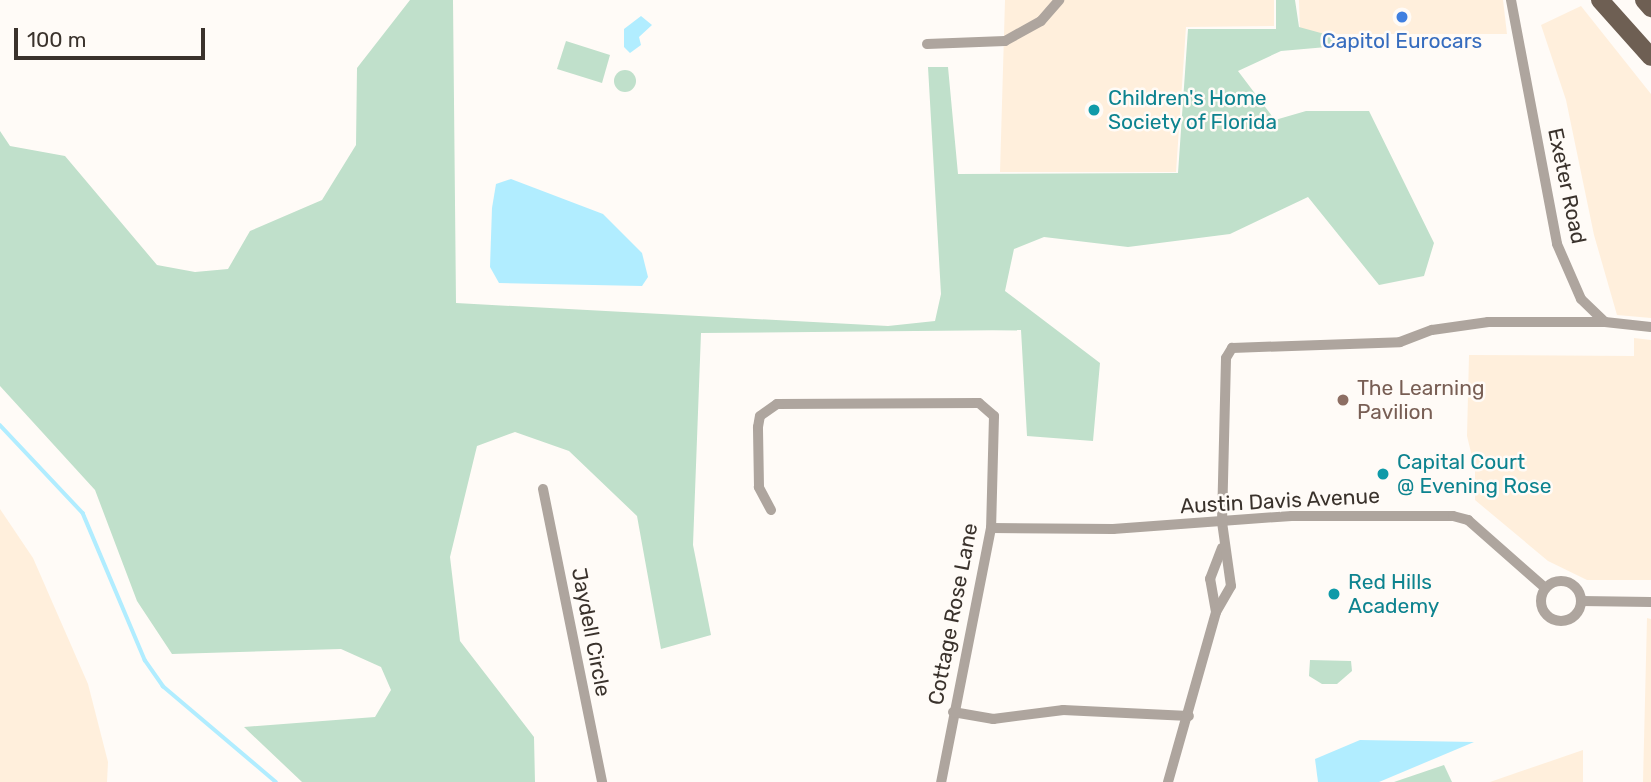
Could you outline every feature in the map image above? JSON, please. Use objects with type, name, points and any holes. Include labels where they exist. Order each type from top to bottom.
[{"type":"main road","points":[[1600,0],[1651,57]]},
{"type":"main road","points":[[1644,0],[1651,8]]},
{"type":"street","points":[[927,44],[1005,41],[1041,21],[1059,0]]},
{"type":"street","name":"Exeter Road","points":[[1511,0],[1557,244],[1581,299],[1605,322]]},
{"type":"street","points":[[1216,612],[1210,579],[1222,548],[1226,358],[1232,348],[1243,345],[1400,342],[1432,330],[1488,322],[1605,322],[1651,327]]},
{"type":"street","name":"Cottage Rose Lane","points":[[771,510],[759,487],[758,428],[764,410],[777,404],[979,403],[994,416],[991,528],[941,782]]},
{"type":"street","name":"Jaydell Circle","points":[[543,489],[602,782]]},
{"type":"street","name":"Austin Davis Avenue","points":[[991,528],[1112,529],[1311,516],[1453,516],[1468,520],[1545,588]]},
{"type":"street","points":[[1168,782],[1189,716],[1216,612],[1231,586],[1230,564],[1222,548]]},
{"type":"street","points":[[1564,581],[1576,588],[1581,601],[1575,615],[1555,620],[1542,608],[1545,588],[1564,581]]},
{"type":"street","points":[[1581,601],[1651,602]]},
{"type":"street","points":[[953,712],[993,719],[1063,710],[1189,716]]},
{"type":"shaded area","points":[[1005,0],[1274,0],[1274,26],[1186,27],[1176,172],[1000,172]]},
{"type":"shaded area","name":"Capitol Eurocars","points":[[1299,0],[1503,0],[1507,34],[1300,34]]},
{"type":"shaded area","points":[[1581,6],[1651,94],[1651,318],[1617,315],[1594,235],[1566,100],[1541,25]]},
{"type":"shaded area","points":[[1634,338],[1651,340],[1651,580],[1587,580],[1548,561],[1475,500],[1475,469],[1467,436],[1469,355],[1634,356]]},
{"type":"shaded area","points":[[0,509],[33,558],[88,684],[108,762],[107,782],[0,782]]},
{"type":"shaded area","points":[[1647,618],[1651,619],[1651,782],[1643,782]]},
{"type":"shaded area","points":[[1583,750],[1583,782],[1490,782]]},
{"type":"green space","points":[[410,0],[453,0],[456,303],[888,326],[935,321],[941,294],[928,67],[948,67],[958,174],[1178,173],[1188,29],[1276,29],[1276,0],[1295,0],[1299,27],[1361,44],[1281,51],[1238,71],[1275,120],[1306,111],[1369,111],[1434,243],[1424,276],[1379,285],[1308,197],[1230,234],[1128,247],[1044,237],[1014,249],[1005,291],[1100,363],[1093,441],[1027,436],[1021,330],[701,333],[693,545],[711,635],[661,649],[637,516],[569,451],[515,432],[477,446],[450,557],[460,641],[534,737],[535,782],[302,782],[244,727],[375,717],[391,690],[381,667],[341,649],[172,654],[137,601],[95,490],[0,386],[0,131],[10,146],[65,156],[157,265],[195,272],[228,269],[250,231],[322,200],[356,145],[357,68]]},
{"type":"green space","points":[[566,41],[610,55],[602,83],[557,69]]},
{"type":"green space","points":[[625,70],[633,73],[636,81],[633,89],[625,92],[617,89],[614,81],[617,73]]},
{"type":"green space","points":[[1310,660],[1351,661],[1352,671],[1337,684],[1322,684],[1309,676]]},
{"type":"green space","points":[[1444,765],[1452,782],[1394,782]]},
{"type":"water","points":[[641,16],[652,25],[639,37],[641,45],[630,53],[624,47],[624,29]]},
{"type":"water","points":[[511,179],[603,214],[642,253],[648,277],[642,286],[499,283],[490,267],[492,208],[496,184]]},
{"type":"water","points":[[1360,740],[1474,742],[1379,782],[1318,782],[1315,759]]},
{"type":"waterway","points":[[0,425],[83,513],[145,660],[163,686],[276,782]]},
{"type":"place","name":"Capitol Eurocars","points":[[1402,17]]},
{"type":"place","name":"Children's Home Society of Florida","points":[[1094,110]]},
{"type":"place","name":"The Learning Pavilion","points":[[1343,400]]},
{"type":"place","name":"Capital Court @ Evening Rose","points":[[1383,474]]},
{"type":"place","name":"Red Hills Academy","points":[[1334,594]]}]
